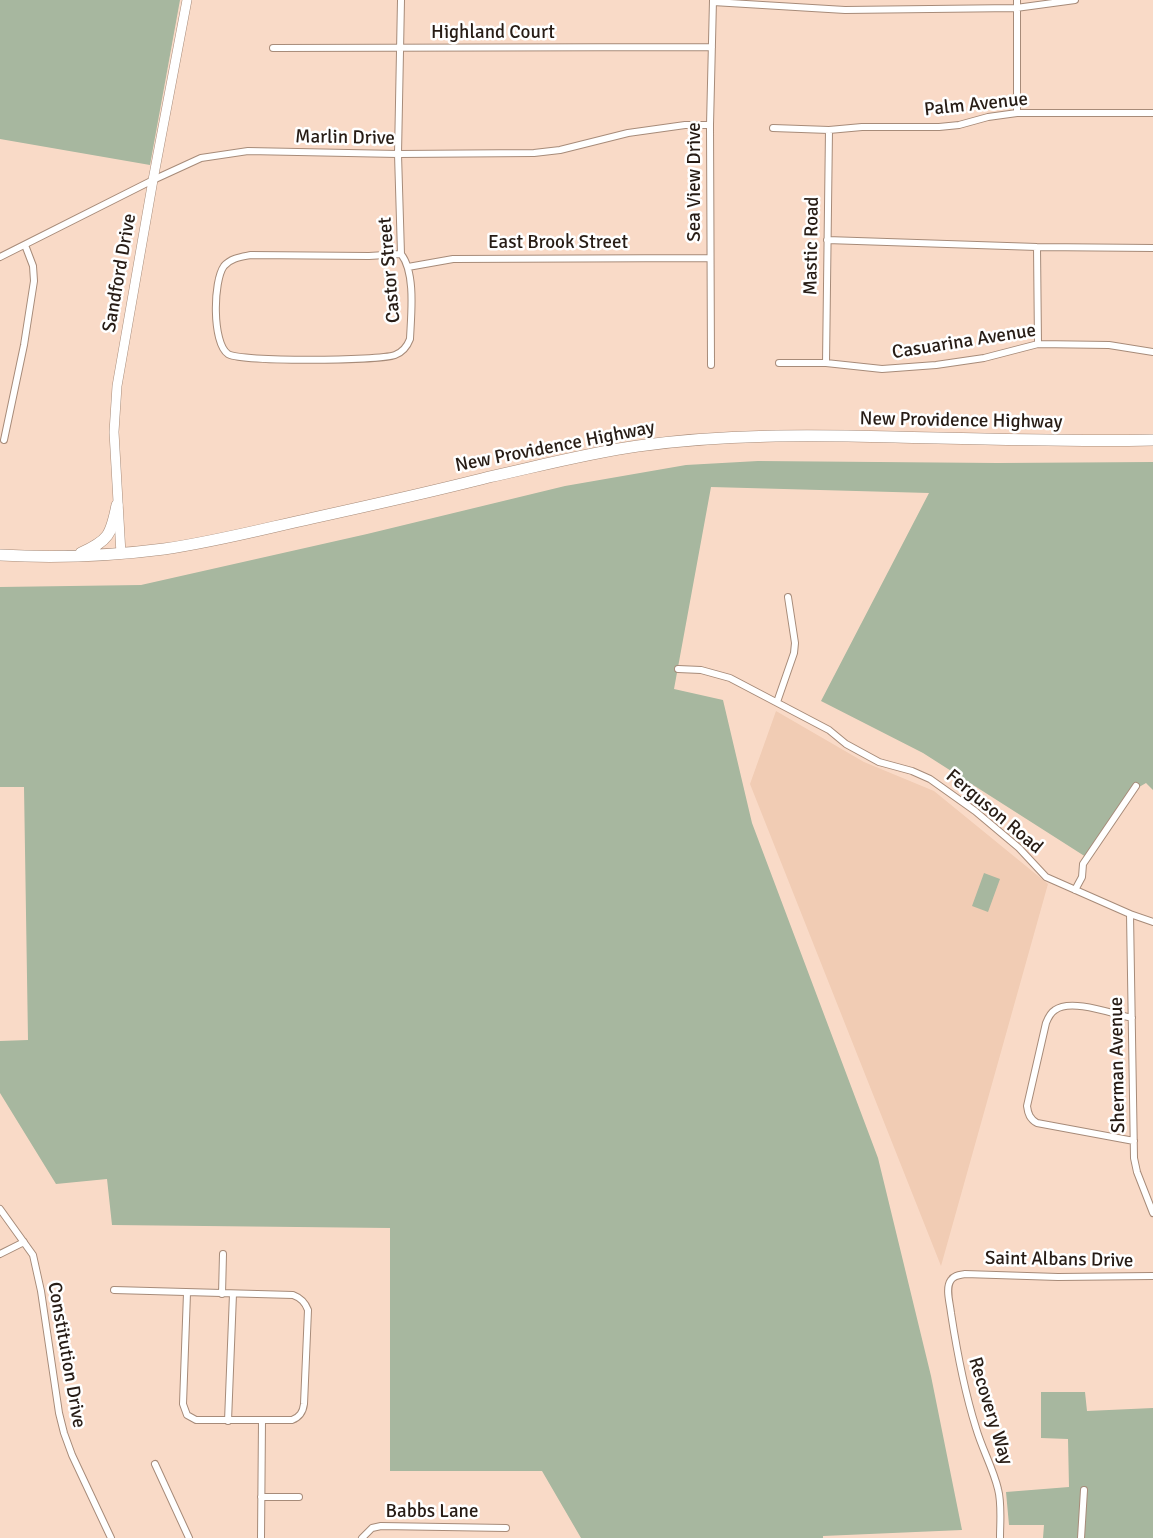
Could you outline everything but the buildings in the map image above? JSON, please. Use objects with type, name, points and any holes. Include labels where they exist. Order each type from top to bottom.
[{"type":"highway","name":"New Providence Highway","points":[[0,554],[28,556],[121,554],[165,549],[403,498],[566,459],[662,443],[764,436],[1065,441],[1153,440]]},
{"type":"highway","points":[[75,555],[100,544],[109,533],[117,505]]},
{"type":"street","name":"Sandford Drive","points":[[121,554],[114,432],[116,394],[153,180],[187,0]]},
{"type":"street","name":"Castor Street","points":[[401,0],[398,154],[401,254],[408,267],[410,339],[402,352],[384,358],[256,359],[229,355],[220,344],[217,331],[216,291],[220,274],[224,267],[237,257],[252,255],[369,256],[401,254]]},
{"type":"street","points":[[1017,0],[1017,113]]},
{"type":"street","points":[[713,1],[845,10],[1016,8],[1076,0]]},
{"type":"street","name":"Sea View Drive","points":[[711,365],[710,125],[713,1]]},
{"type":"street","name":"Highland Court","points":[[274,48],[712,47]]},
{"type":"street","name":"Palm Avenue","points":[[773,128],[829,130],[862,127],[939,127],[959,125],[988,117],[1017,113],[1153,113]]},
{"type":"street","name":"Marlin Drive","points":[[0,258],[153,180],[201,158],[248,151],[398,154],[534,152],[560,150],[628,133],[660,128],[710,125]]},
{"type":"street","name":"Mastic Road","points":[[826,363],[829,130]]},
{"type":"street","points":[[827,240],[1037,247],[1153,248]]},
{"type":"street","points":[[4,440],[24,345],[34,281],[33,266],[25,245]]},
{"type":"street","points":[[1037,247],[1038,344]]},
{"type":"street","name":"East Brook Street","points":[[408,267],[453,259],[710,258]]},
{"type":"street","name":"Casuarina Avenue","points":[[779,363],[826,363],[882,369],[936,365],[984,358],[1038,344],[1109,345],[1153,352]]},
{"type":"street","points":[[777,702],[794,653],[795,643],[788,597]]},
{"type":"street","name":"Ferguson Road","points":[[678,670],[701,670],[730,678],[829,730],[846,744],[879,762],[912,771],[930,779],[975,811],[1018,848],[1046,877],[1130,914],[1153,922]]},
{"type":"street","points":[[1075,890],[1082,877],[1083,864],[1136,786]]},
{"type":"street","name":"Sherman Avenue","points":[[1130,914],[1134,1140],[1137,1172],[1153,1213]]},
{"type":"street","points":[[1132,1018],[1072,1005],[1055,1009],[1046,1023],[1027,1106],[1028,1114],[1037,1124],[1134,1140]]},
{"type":"street","name":"Constitution Drive","points":[[0,1208],[32,1255],[41,1291],[59,1413],[64,1433],[72,1455],[111,1538]]},
{"type":"street","points":[[0,1254],[24,1242]]},
{"type":"street","points":[[222,1294],[223,1254]]},
{"type":"street","name":"Saint Albans Drive","points":[[964,1274],[1058,1277],[1153,1276]]},
{"type":"street","name":"Recovery Way","points":[[964,1274],[951,1279],[948,1286],[956,1351],[976,1430],[994,1473],[998,1490],[1000,1538]]},
{"type":"street","points":[[114,1290],[293,1295],[303,1300],[308,1310],[303,1411],[300,1416],[292,1420],[196,1420],[184,1411],[187,1293]]},
{"type":"street","points":[[228,1420],[233,1294]]},
{"type":"street","points":[[261,1538],[262,1420]]},
{"type":"street","points":[[155,1464],[189,1538]]},
{"type":"street","points":[[1081,1538],[1084,1490]]},
{"type":"street","points":[[261,1497],[299,1497]]},
{"type":"street","name":"Babbs Lane","points":[[362,1538],[372,1528],[381,1526],[506,1528]]},
{"type":"shaded area","points":[[776,711],[864,762],[934,791],[1048,884],[941,1266],[750,784]]},
{"type":"green space","points":[[0,0],[180,0],[150,165],[0,139]]},
{"type":"green space","points":[[758,461],[1153,462],[1153,790],[1146,783],[1134,790],[1086,857],[923,753],[821,701],[929,493],[711,487],[674,689],[723,700],[752,823],[878,1158],[931,1376],[962,1530],[823,1536],[823,1538],[581,1538],[542,1471],[390,1471],[390,1228],[112,1225],[107,1179],[56,1184],[0,1093],[0,1041],[28,1040],[24,787],[0,787],[0,587],[141,585],[367,534],[565,486],[686,465]]},
{"type":"green space","points":[[984,873],[1000,879],[988,912],[972,906]]},
{"type":"green space","points":[[1041,1392],[1085,1392],[1087,1411],[1153,1408],[1153,1538],[1043,1538],[1044,1525],[1009,1525],[1006,1492],[1069,1487],[1068,1439],[1041,1438]]}]
